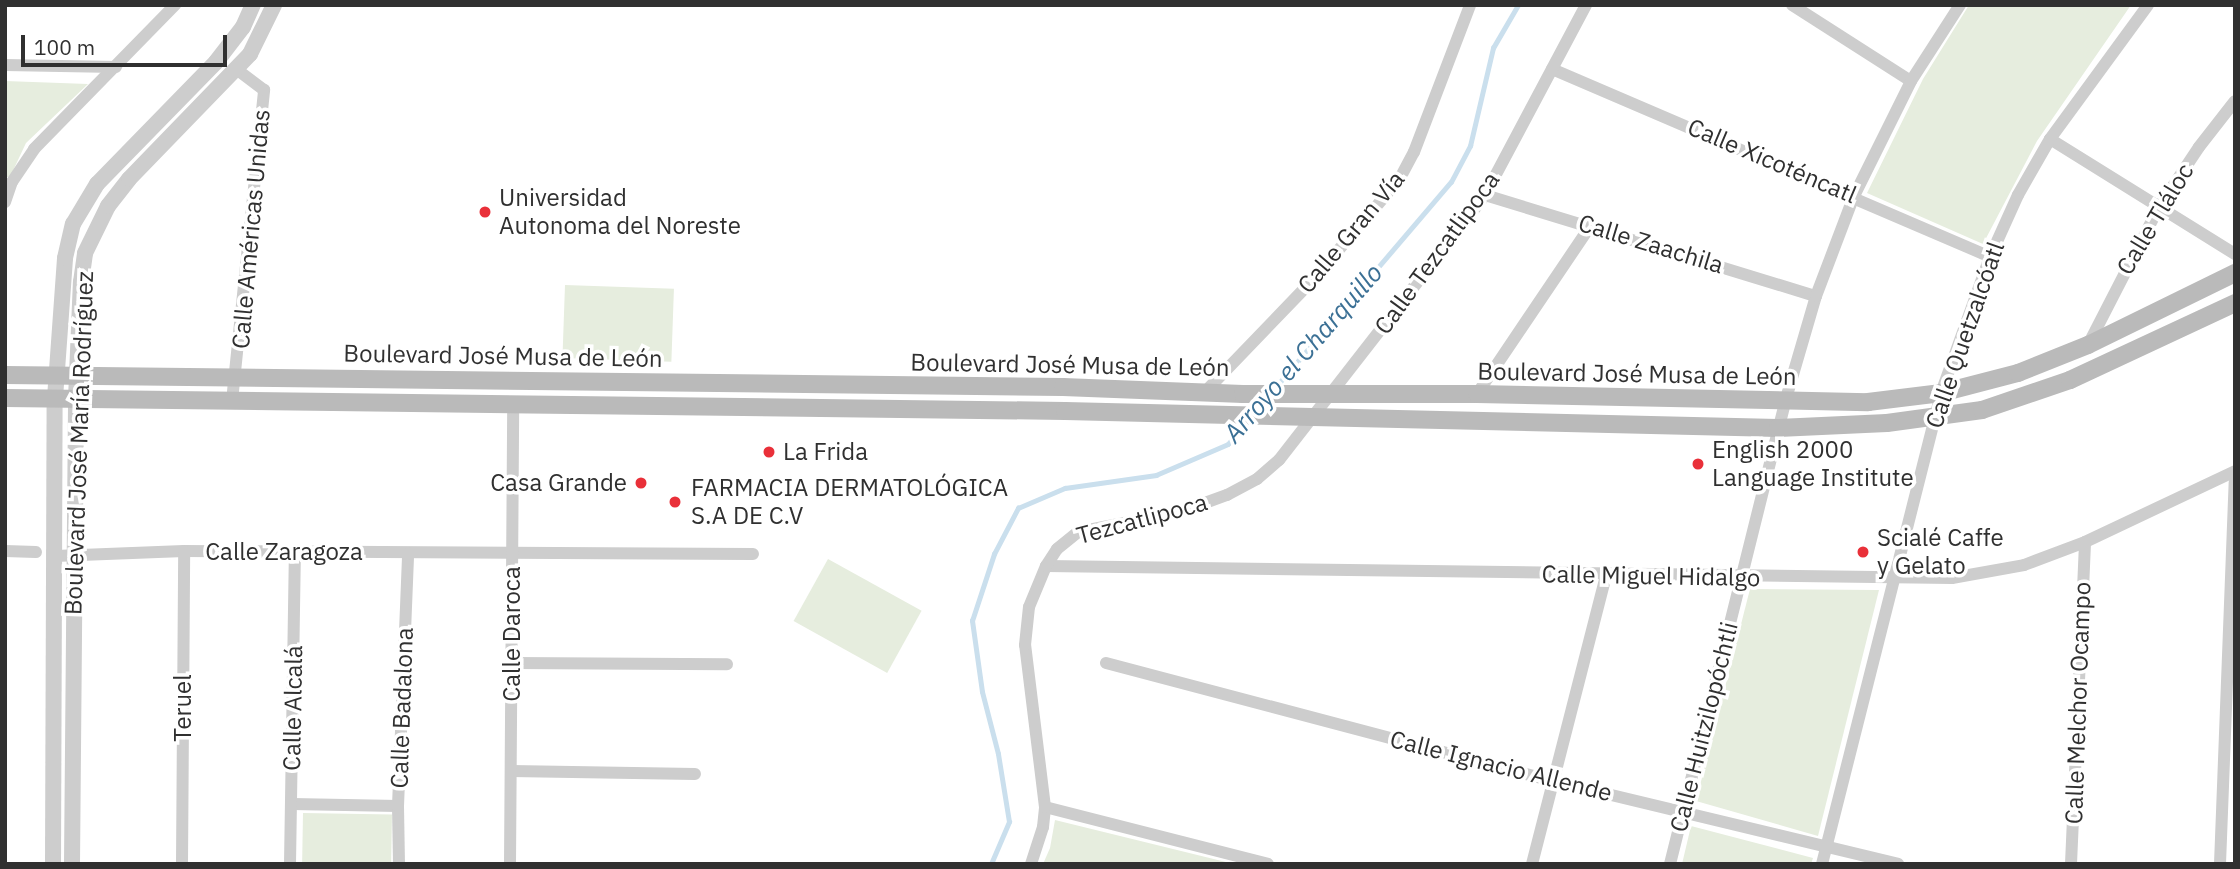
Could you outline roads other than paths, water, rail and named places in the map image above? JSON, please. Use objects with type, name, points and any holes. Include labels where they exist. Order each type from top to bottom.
[{"type":"main road","name":"Boulevard José Musa de León","points":[[5,375],[1074,387],[1243,394],[1477,394],[1868,402],[1941,393],[2018,373],[2088,345],[2235,273]]},
{"type":"main road","name":"Boulevard José Musa de León","points":[[5,398],[1214,415],[1778,428],[1934,419],[1982,410],[2038,393],[2235,303]]},
{"type":"street","points":[[5,202],[9,183],[60,119],[116,67],[176,5]]},
{"type":"street","name":"Boulevard José María Rodríguez","points":[[53,864],[55,398],[62,277],[73,224],[82,206],[121,156],[216,62],[243,27],[253,5]]},
{"type":"street","name":"Boulevard José María Rodríguez","points":[[72,864],[76,399],[81,282],[85,253],[95,228],[130,179],[237,70],[258,43],[274,5]]},
{"type":"street","name":"Calle Gran Vía","points":[[1204,393],[1310,283],[1399,180],[1414,152],[1471,5]]},
{"type":"street","name":"Calle Tezcatlipoca","points":[[1313,417],[1323,395],[1485,195],[1586,5]]},
{"type":"street","points":[[1792,5],[1911,81]]},
{"type":"street","name":"Calle Huitzilopóchtli","points":[[1670,864],[1784,402],[1816,296],[1854,196],[1911,81],[1960,5]]},
{"type":"street","name":"Calle Quetzalcóatl","points":[[1822,864],[1941,393],[1990,257],[2018,195],[2050,139],[2148,5]]},
{"type":"street","points":[[5,65],[116,67]]},
{"type":"street","name":"Calle Xicoténcatl","points":[[1552,69],[1854,196],[1990,257]]},
{"type":"street","name":"Calle Américas Unidas","points":[[232,401],[237,376],[264,90],[237,70]]},
{"type":"street","name":"Calle Tláloc","points":[[2088,345],[2159,207],[2199,147],[2235,101]]},
{"type":"street","points":[[2050,139],[2235,254]]},
{"type":"street","name":"Calle Zaachila","points":[[1485,195],[1591,225],[1816,296]]},
{"type":"street","points":[[1477,394],[1591,225]]},
{"type":"street","name":"Calle Daroca","points":[[510,864],[513,405]]},
{"type":"street","name":"Tezcatlipoca","points":[[1031,864],[1043,827],[1045,807],[1025,645],[1029,607],[1046,566],[1057,549],[1078,532],[1180,512],[1227,495],[1257,479],[1279,460],[1313,417]]},
{"type":"street","name":"Calle Miguel Hidalgo","points":[[1046,566],[1740,577],[1894,578],[1989,574],[2024,565],[2085,542],[2235,471]]},
{"type":"street","points":[[2220,864],[2235,482]]},
{"type":"street","name":"Calle Melchor Ocampo","points":[[2071,864],[2085,542]]},
{"type":"street","points":[[5,551],[36,552]]},
{"type":"street","name":"Calle Zaragoza","points":[[55,556],[184,551],[513,555],[753,554]]},
{"type":"street","name":"Teruel","points":[[182,864],[184,551]]},
{"type":"street","name":"Calle Alcalá","points":[[290,864],[295,551]]},
{"type":"street","name":"Calle Badalona","points":[[399,864],[398,806],[408,553]]},
{"type":"street","points":[[1532,864],[1606,575]]},
{"type":"street","points":[[512,663],[727,664]]},
{"type":"street","name":"Calle Ignacio Allende","points":[[1106,663],[1553,781],[1898,864]]},
{"type":"street","points":[[511,771],[695,774]]},
{"type":"street","points":[[292,804],[398,806]]},
{"type":"street","points":[[1045,807],[1268,864]]},
{"type":"waterway","name":"Arroyo el Charquillo","points":[[1274,389],[1451,182],[1470,146],[1493,48],[1518,5]]},
{"type":"waterway","name":"Arroyo el Charquillo","points":[[991,864],[1009,822],[998,754],[982,692],[972,621],[994,554],[1018,508],[1065,488],[1156,475],[1228,444],[1249,420]]},
{"type":"place","name":"Universidad Autonoma del Noreste","points":[[485,212]]},
{"type":"place","name":"La Frida","points":[[769,452]]},
{"type":"place","name":"English 2000 Language Institute","points":[[1698,464]]},
{"type":"place","name":"Casa Grande","points":[[641,483]]},
{"type":"place","name":"FARMACIA DERMATOLÓGICA S.A DE C.V","points":[[675,502]]},
{"type":"place","name":"Scialé Caffe y Gelato","points":[[1863,552]]}]
